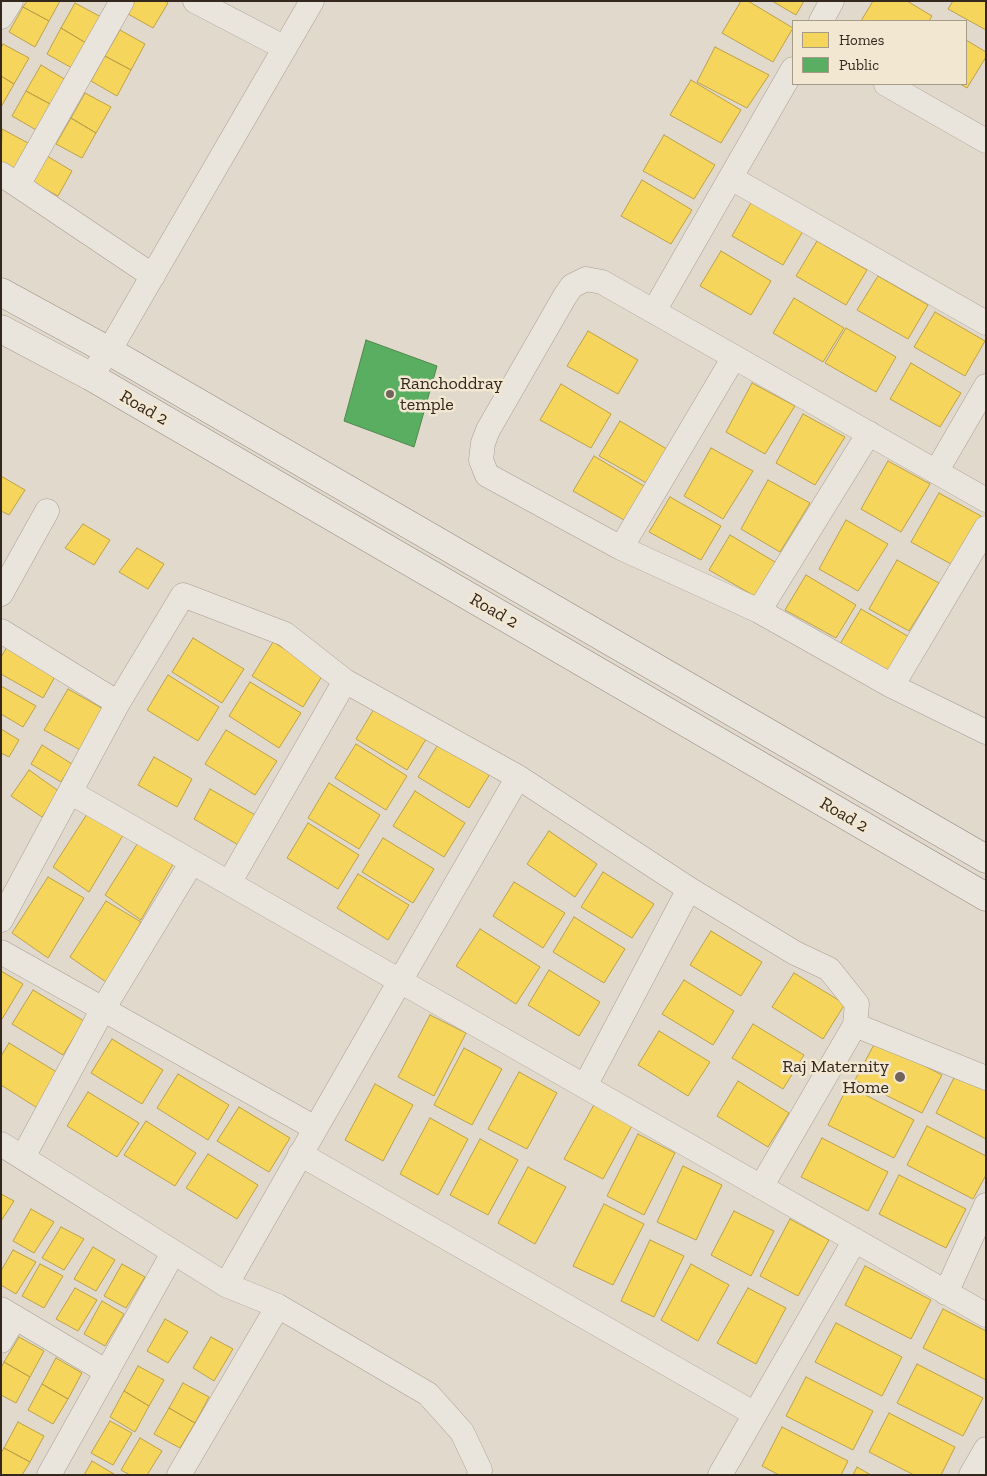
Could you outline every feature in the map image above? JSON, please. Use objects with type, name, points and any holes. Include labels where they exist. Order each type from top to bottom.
[{"type":"street","points":[[1,18],[11,1]]},
{"type":"street","points":[[122,1],[10,179],[153,276]]},
{"type":"street","points":[[195,1],[285,48]]},
{"type":"street","points":[[90,376],[109,352],[312,1]]},
{"type":"street","points":[[822,20],[832,1]]},
{"type":"street","points":[[654,311],[792,71]]},
{"type":"street","points":[[888,85],[986,141]]},
{"type":"street","points":[[731,178],[986,323]]},
{"type":"street","points":[[986,500],[602,282],[586,279],[572,286],[488,430],[483,443],[481,460],[487,475],[621,548],[759,611],[892,686],[986,732]]},
{"type":"street","name":"Road 2","points":[[1,292],[109,352],[986,859]]},
{"type":"street","name":"Road 2","points":[[1,329],[90,376],[986,897]]},
{"type":"street","points":[[621,548],[734,357]]},
{"type":"street","points":[[936,472],[986,386]]},
{"type":"street","points":[[759,611],[869,434]]},
{"type":"street","points":[[1,594],[46,511]]},
{"type":"street","points":[[892,686],[986,528]]},
{"type":"street","points":[[1,920],[118,703],[183,595],[285,634],[345,681],[518,777],[689,889],[795,953],[830,969],[857,1004],[855,1025],[761,1187]]},
{"type":"street","points":[[1,631],[118,703]]},
{"type":"street","points":[[229,883],[345,681]]},
{"type":"street","points":[[226,1284],[518,777]]},
{"type":"street","points":[[70,792],[986,1315]]},
{"type":"street","points":[[23,1157],[102,1009],[192,862]]},
{"type":"street","points":[[585,1086],[689,889]]},
{"type":"street","points":[[1,952],[315,1128]]},
{"type":"street","points":[[855,1025],[986,1078]]},
{"type":"street","points":[[1,1144],[173,1253],[226,1284],[278,1306],[428,1394],[462,1432],[480,1470],[479,1475]]},
{"type":"street","points":[[300,1154],[755,1414]]},
{"type":"street","points":[[946,1293],[986,1205]]},
{"type":"street","points":[[720,1475],[855,1240]]},
{"type":"street","points":[[50,1475],[173,1253]]},
{"type":"street","points":[[179,1475],[278,1306]]},
{"type":"street","points":[[1,1341],[8,1313],[107,1372]]},
{"type":"street","points":[[971,1475],[986,1449]]},
{"type":"building: Homes","points":[[27,1],[60,1],[49,21],[23,7]]},
{"type":"building: Homes","points":[[135,1],[165,1],[168,3],[153,28],[128,14]]},
{"type":"building: Homes","points":[[741,1],[748,1],[792,27],[773,62],[722,33]]},
{"type":"building: Homes","points":[[772,1],[804,1],[796,15]]},
{"type":"building: Homes","points":[[873,1],[907,1],[932,16],[930,20],[862,20]]},
{"type":"building: Homes","points":[[953,1],[986,1],[986,30],[948,9]]},
{"type":"building: Homes","points":[[75,3],[101,17],[86,43],[61,28]]},
{"type":"building: Homes","points":[[23,7],[49,21],[35,47],[9,32]]},
{"type":"building: Homes","points":[[61,28],[86,43],[72,68],[47,54]]},
{"type":"building: Homes","points":[[120,30],[145,44],[131,70],[105,56]]},
{"type":"building: Homes","points":[[967,41],[986,52],[986,57],[967,88],[962,85],[967,85]]},
{"type":"building: Homes","points":[[3,44],[29,58],[14,84],[1,76],[1,48]]},
{"type":"building: Homes","points":[[715,47],[769,75],[747,108],[697,82]]},
{"type":"building: Homes","points":[[105,56],[131,70],[117,96],[91,81]]},
{"type":"building: Homes","points":[[41,65],[66,80],[52,105],[26,91]]},
{"type":"building: Homes","points":[[1,76],[14,84],[1,107]]},
{"type":"building: Homes","points":[[691,80],[741,110],[721,143],[670,115]]},
{"type":"building: Homes","points":[[26,91],[52,105],[38,131],[12,116]]},
{"type":"building: Homes","points":[[85,93],[111,107],[96,133],[71,118]]},
{"type":"building: Homes","points":[[71,118],[96,133],[82,158],[56,144]]},
{"type":"building: Homes","points":[[2,129],[28,143],[14,169],[1,162]]},
{"type":"building: Homes","points":[[664,135],[715,165],[694,199],[643,171]]},
{"type":"building: Homes","points":[[47,156],[72,171],[58,196],[32,182]]},
{"type":"building: Homes","points":[[642,180],[692,210],[671,244],[621,216]]},
{"type":"building: Homes","points":[[752,201],[803,231],[783,265],[732,236]]},
{"type":"building: Homes","points":[[817,241],[867,270],[846,305],[796,276]]},
{"type":"building: Homes","points":[[721,251],[771,281],[751,315],[700,286]]},
{"type":"building: Homes","points":[[878,276],[928,305],[908,339],[857,310]]},
{"type":"building: Homes","points":[[794,298],[844,328],[823,362],[773,333]]},
{"type":"building: Homes","points":[[935,312],[985,341],[965,376],[914,347]]},
{"type":"building: Homes","points":[[846,328],[896,357],[876,392],[825,363]]},
{"type":"building: Homes","points":[[588,331],[638,360],[618,394],[567,366]]},
{"type":"building: Homes","points":[[911,363],[961,393],[940,427],[890,399]]},
{"type":"building: Homes","points":[[752,383],[795,406],[765,454],[726,432]]},
{"type":"building: Homes","points":[[561,384],[611,414],[591,448],[540,420]]},
{"type":"building: Homes","points":[[803,414],[845,437],[815,485],[776,463]]},
{"type":"building: Homes","points":[[620,421],[670,451],[650,485],[599,456]]},
{"type":"building: Homes","points":[[711,448],[753,471],[723,519],[684,496]]},
{"type":"building: Homes","points":[[594,456],[644,486],[624,520],[573,491]]},
{"type":"building: Homes","points":[[888,461],[930,484],[901,532],[861,509]]},
{"type":"building: Homes","points":[[1,476],[25,490],[9,515],[1,511]]},
{"type":"building: Homes","points":[[768,480],[810,503],[780,552],[741,529]]},
{"type":"building: Homes","points":[[939,493],[981,516],[951,564],[911,542]]},
{"type":"building: Homes","points":[[670,497],[721,526],[701,560],[649,532]]},
{"type":"building: Homes","points":[[846,520],[888,544],[858,591],[819,569]]},
{"type":"building: Homes","points":[[83,524],[110,540],[94,565],[65,548]]},
{"type":"building: Homes","points":[[730,535],[780,565],[760,599],[709,570]]},
{"type":"building: Homes","points":[[137,548],[164,564],[148,589],[119,572]]},
{"type":"building: Homes","points":[[897,560],[939,583],[909,631],[869,609]]},
{"type":"building: Homes","points":[[806,575],[856,605],[836,638],[785,610]]},
{"type":"building: Homes","points":[[861,609],[911,638],[891,673],[840,644]]},
{"type":"building: Homes","points":[[193,638],[244,669],[222,703],[172,672]]},
{"type":"building: Homes","points":[[273,642],[324,673],[303,707],[252,676]]},
{"type":"building: Homes","points":[[7,647],[56,675],[43,698],[1,674],[1,657]]},
{"type":"building: Homes","points":[[168,675],[219,707],[198,741],[147,710]]},
{"type":"building: Homes","points":[[250,682],[301,713],[279,748],[229,716]]},
{"type":"building: Homes","points":[[1,686],[36,706],[23,727],[1,714]]},
{"type":"building: Homes","points":[[68,689],[107,711],[84,752],[44,730]]},
{"type":"building: Homes","points":[[377,704],[428,736],[407,770],[356,739]]},
{"type":"building: Homes","points":[[1,729],[19,740],[9,757],[1,753]]},
{"type":"building: Homes","points":[[226,730],[277,761],[255,795],[205,764]]},
{"type":"building: Homes","points":[[439,743],[490,774],[469,808],[418,777]]},
{"type":"building: Homes","points":[[356,744],[407,776],[386,810],[335,778]]},
{"type":"building: Homes","points":[[42,745],[72,764],[61,782],[31,764]]},
{"type":"building: Homes","points":[[154,757],[192,779],[177,807],[138,785]]},
{"type":"building: Homes","points":[[29,770],[60,792],[42,817],[11,796]]},
{"type":"building: Homes","points":[[329,783],[380,815],[359,849],[308,818]]},
{"type":"building: Homes","points":[[210,789],[257,816],[240,846],[194,819]]},
{"type":"building: Homes","points":[[415,791],[465,823],[444,857],[393,826]]},
{"type":"building: Homes","points":[[89,811],[125,832],[89,892],[53,867]]},
{"type":"building: Homes","points":[[308,823],[359,855],[338,889],[287,858]]},
{"type":"building: Homes","points":[[549,831],[597,864],[575,897],[527,864]]},
{"type":"building: Homes","points":[[141,838],[176,859],[141,920],[105,895]]},
{"type":"building: Homes","points":[[383,838],[434,869],[413,903],[362,872]]},
{"type":"building: Homes","points":[[603,872],[654,904],[632,938],[581,907]]},
{"type":"building: Homes","points":[[358,874],[409,905],[388,940],[337,908]]},
{"type":"building: Homes","points":[[48,877],[84,898],[48,958],[12,933]]},
{"type":"building: Homes","points":[[514,882],[565,913],[543,948],[493,916]]},
{"type":"building: Homes","points":[[106,901],[141,922],[106,982],[70,957]]},
{"type":"building: Homes","points":[[574,917],[625,949],[604,983],[553,952]]},
{"type":"building: Homes","points":[[480,929],[540,967],[516,1004],[456,966]]},
{"type":"building: Homes","points":[[711,931],[762,962],[741,996],[690,965]]},
{"type":"building: Homes","points":[[549,970],[600,1002],[579,1036],[528,1005]]},
{"type":"building: Homes","points":[[1,971],[23,984],[2,1019],[1,1018]]},
{"type":"building: Homes","points":[[794,973],[845,1004],[823,1039],[772,1007]]},
{"type":"building: Homes","points":[[684,980],[734,1011],[713,1045],[662,1014]]},
{"type":"building: Homes","points":[[33,990],[84,1021],[63,1055],[12,1024]]},
{"type":"building: Homes","points":[[430,1015],[466,1033],[434,1096],[398,1077]]},
{"type":"building: Homes","points":[[753,1024],[804,1055],[783,1089],[732,1058]]},
{"type":"building: Homes","points":[[659,1031],[710,1062],[688,1096],[638,1065]]},
{"type":"building: Homes","points":[[112,1039],[163,1070],[142,1104],[91,1073]]},
{"type":"building: Homes","points":[[876,1041],[942,1075],[922,1113],[855,1080]]},
{"type":"building: Homes","points":[[9,1043],[60,1074],[39,1109],[1,1085],[1,1056]]},
{"type":"building: Homes","points":[[464,1048],[502,1069],[472,1125],[434,1105]]},
{"type":"building: Homes","points":[[519,1072],[557,1093],[527,1149],[488,1129]]},
{"type":"building: Homes","points":[[178,1074],[229,1105],[208,1140],[157,1108]]},
{"type":"building: Homes","points":[[956,1074],[986,1090],[986,1139],[936,1113]]},
{"type":"building: Homes","points":[[738,1081],[789,1113],[768,1147],[717,1116]]},
{"type":"building: Homes","points":[[375,1084],[413,1105],[383,1161],[345,1140]]},
{"type":"building: Homes","points":[[848,1086],[914,1120],[894,1158],[828,1125]]},
{"type":"building: Homes","points":[[88,1092],[139,1123],[117,1157],[67,1126]]},
{"type":"building: Homes","points":[[595,1103],[633,1124],[603,1179],[564,1159]]},
{"type":"building: Homes","points":[[239,1107],[290,1138],[269,1172],[217,1141]]},
{"type":"building: Homes","points":[[430,1118],[468,1139],[438,1195],[400,1174]]},
{"type":"building: Homes","points":[[146,1121],[196,1153],[175,1186],[124,1155]]},
{"type":"building: Homes","points":[[927,1126],[986,1156],[986,1175],[973,1199],[907,1165]]},
{"type":"building: Homes","points":[[638,1134],[675,1153],[644,1215],[607,1196]]},
{"type":"building: Homes","points":[[822,1138],[888,1172],[868,1211],[801,1177]]},
{"type":"building: Homes","points":[[480,1139],[518,1160],[488,1215],[450,1195]]},
{"type":"building: Homes","points":[[208,1154],[258,1185],[237,1219],[186,1188]]},
{"type":"building: Homes","points":[[683,1166],[722,1185],[696,1240],[657,1222]]},
{"type":"building: Homes","points":[[528,1167],[566,1187],[535,1244],[498,1223]]},
{"type":"building: Homes","points":[[899,1175],[966,1209],[946,1248],[879,1214]]},
{"type":"building: Homes","points":[[1,1194],[14,1201],[1,1221]]},
{"type":"building: Homes","points":[[604,1204],[644,1224],[613,1285],[573,1266]]},
{"type":"building: Homes","points":[[31,1209],[54,1222],[34,1253],[13,1241]]},
{"type":"building: Homes","points":[[734,1211],[774,1231],[751,1276],[711,1255]]},
{"type":"building: Homes","points":[[790,1219],[829,1240],[798,1296],[760,1276]]},
{"type":"building: Homes","points":[[61,1227],[84,1239],[64,1270],[42,1258]]},
{"type":"building: Homes","points":[[650,1240],[684,1256],[654,1317],[621,1301]]},
{"type":"building: Homes","points":[[93,1247],[115,1260],[96,1291],[74,1279]]},
{"type":"building: Homes","points":[[13,1250],[36,1262],[16,1294],[1,1285],[1,1271]]},
{"type":"building: Homes","points":[[40,1264],[63,1276],[44,1308],[22,1296]]},
{"type":"building: Homes","points":[[122,1264],[145,1277],[126,1308],[104,1296]]},
{"type":"building: Homes","points":[[691,1264],[729,1285],[698,1341],[661,1320]]},
{"type":"building: Homes","points":[[865,1266],[931,1300],[911,1339],[845,1305]]},
{"type":"building: Homes","points":[[75,1288],[97,1300],[78,1331],[56,1319]]},
{"type":"building: Homes","points":[[748,1288],[786,1308],[756,1364],[717,1343]]},
{"type":"building: Homes","points":[[102,1301],[124,1314],[105,1346],[84,1334]]},
{"type":"building: Homes","points":[[943,1309],[986,1331],[986,1380],[923,1348]]},
{"type":"building: Homes","points":[[165,1319],[188,1332],[168,1363],[147,1351]]},
{"type":"building: Homes","points":[[836,1323],[902,1357],[882,1396],[815,1362]]},
{"type":"building: Homes","points":[[19,1337],[44,1351],[30,1377],[4,1362]]},
{"type":"building: Homes","points":[[211,1337],[233,1349],[214,1381],[193,1368]]},
{"type":"building: Homes","points":[[56,1358],[82,1373],[68,1399],[42,1384]]},
{"type":"building: Homes","points":[[4,1362],[30,1377],[16,1403],[1,1395],[1,1368]]},
{"type":"building: Homes","points":[[917,1364],[983,1398],[963,1436],[897,1403]]},
{"type":"building: Homes","points":[[138,1366],[164,1380],[149,1406],[124,1391]]},
{"type":"building: Homes","points":[[806,1377],[873,1411],[853,1450],[786,1416]]},
{"type":"building: Homes","points":[[183,1383],[209,1397],[195,1423],[169,1408]]},
{"type":"building: Homes","points":[[42,1384],[68,1399],[53,1424],[28,1410]]},
{"type":"building: Homes","points":[[124,1391],[149,1406],[135,1432],[110,1417]]},
{"type":"building: Homes","points":[[169,1408],[195,1423],[180,1448],[154,1434]]},
{"type":"building: Homes","points":[[889,1413],[955,1447],[941,1475],[914,1475],[869,1452]]},
{"type":"building: Homes","points":[[110,1421],[132,1433],[113,1465],[91,1453]]},
{"type":"building: Homes","points":[[18,1422],[44,1436],[30,1462],[4,1448]]},
{"type":"building: Homes","points":[[782,1427],[848,1461],[841,1475],[779,1475],[762,1466]]},
{"type":"building: Homes","points":[[140,1438],[162,1451],[147,1475],[130,1475],[121,1470]]},
{"type":"building: Homes","points":[[4,1448],[30,1462],[22,1475],[1,1475],[1,1453]]},
{"type":"building: Homes","points":[[92,1461],[114,1474],[84,1475]]},
{"type":"building: Homes","points":[[857,1467],[871,1475],[853,1475]]},
{"type":"building: Public","name":"Ranchoddray temple","points":[[366,340],[437,366],[414,447],[344,421]]},
{"type":"place","name":"Ranchoddray temple","points":[[390,394]]},
{"type":"place","name":"Raj Maternity Home","points":[[900,1077]]}]
